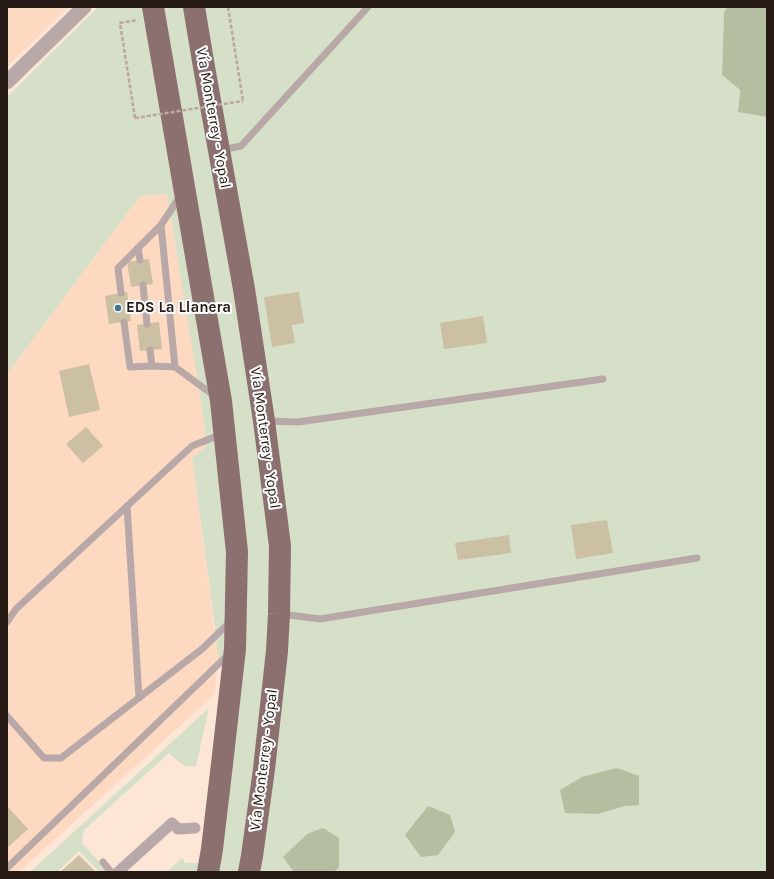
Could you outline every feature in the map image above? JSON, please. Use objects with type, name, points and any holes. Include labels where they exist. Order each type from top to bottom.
[{"type":"main road","name":"Vía Monterrey - Yopal","points":[[194,7],[244,289],[264,421],[280,546],[280,614],[277,651],[264,769],[249,872]]},
{"type":"main road","points":[[145,14],[184,190],[220,401],[237,552],[235,649],[208,872]]},
{"type":"street","points":[[7,82],[84,7]]},
{"type":"street","points":[[118,872],[172,823],[178,829],[195,828]]},
{"type":"lane","points":[[219,151],[241,146],[368,7]]},
{"type":"lane","points":[[121,293],[118,268],[161,225],[184,190]]},
{"type":"lane","points":[[161,225],[175,367]]},
{"type":"lane","points":[[138,248],[140,260]]},
{"type":"lane","points":[[143,285],[147,324]]},
{"type":"lane","points":[[124,322],[130,367],[175,367],[220,401]]},
{"type":"lane","points":[[150,350],[152,366]]},
{"type":"lane","points":[[264,421],[298,422],[603,379]]},
{"type":"lane","points":[[7,622],[16,610],[192,446],[224,434]]},
{"type":"lane","points":[[127,506],[139,698]]},
{"type":"lane","points":[[280,614],[320,619],[697,558]]},
{"type":"lane","points":[[7,716],[44,758],[62,758],[202,649],[236,616]]},
{"type":"lane","points":[[7,868],[235,649]]},
{"type":"lane","points":[[103,862],[111,872]]},
{"type":"path","points":[[145,14],[120,23],[135,118],[243,101],[228,7]]},
{"type":"shaded area","points":[[7,7],[68,7],[7,67]]},
{"type":"shaded area","points":[[167,194],[207,446],[192,457],[218,656],[215,694],[19,872],[7,872],[7,374],[140,196]]},
{"type":"green space","points":[[98,7],[727,7],[724,12],[722,75],[740,90],[738,112],[767,117],[767,872],[167,872],[182,858],[185,863],[204,863],[231,651],[218,663],[214,620],[192,457],[207,446],[167,194],[140,196],[7,374],[7,97]]},
{"type":"green space","points":[[727,7],[767,7],[767,117],[738,112],[740,90],[722,75],[724,12]]},
{"type":"green space","points":[[209,708],[196,766],[185,766],[169,753],[84,830],[82,843],[108,872],[99,872],[79,851],[57,872],[30,872]]},
{"type":"green space","points":[[617,768],[639,776],[639,805],[625,806],[597,814],[565,813],[560,790],[582,777]]},
{"type":"green space","points":[[428,806],[450,815],[455,832],[438,855],[421,857],[405,835]]},
{"type":"green space","points":[[323,828],[339,838],[339,867],[334,872],[294,872],[283,857],[307,834]]},
{"type":"building","name":"EDS La Llanera","points":[[149,259],[153,284],[131,287],[127,262]]},
{"type":"building","name":"EDS La Llanera","points":[[127,292],[131,321],[109,324],[105,296]]},
{"type":"building","points":[[299,292],[304,323],[292,325],[295,343],[272,347],[264,297]]},
{"type":"building","points":[[483,316],[487,343],[444,349],[440,323]]},
{"type":"building","name":"EDS La Llanera","points":[[159,322],[162,349],[140,351],[137,325]]},
{"type":"building","points":[[89,364],[100,410],[69,417],[59,371]]},
{"type":"building","points":[[86,427],[103,446],[83,463],[66,444]]},
{"type":"building","points":[[607,520],[613,553],[576,559],[571,525]]},
{"type":"building","points":[[509,535],[511,553],[458,560],[455,543]]},
{"type":"building","points":[[7,806],[28,829],[7,848]]},
{"type":"building","points":[[79,855],[96,872],[60,872]]},
{"type":"place","name":"EDS La Llanera","points":[[118,308]]}]
